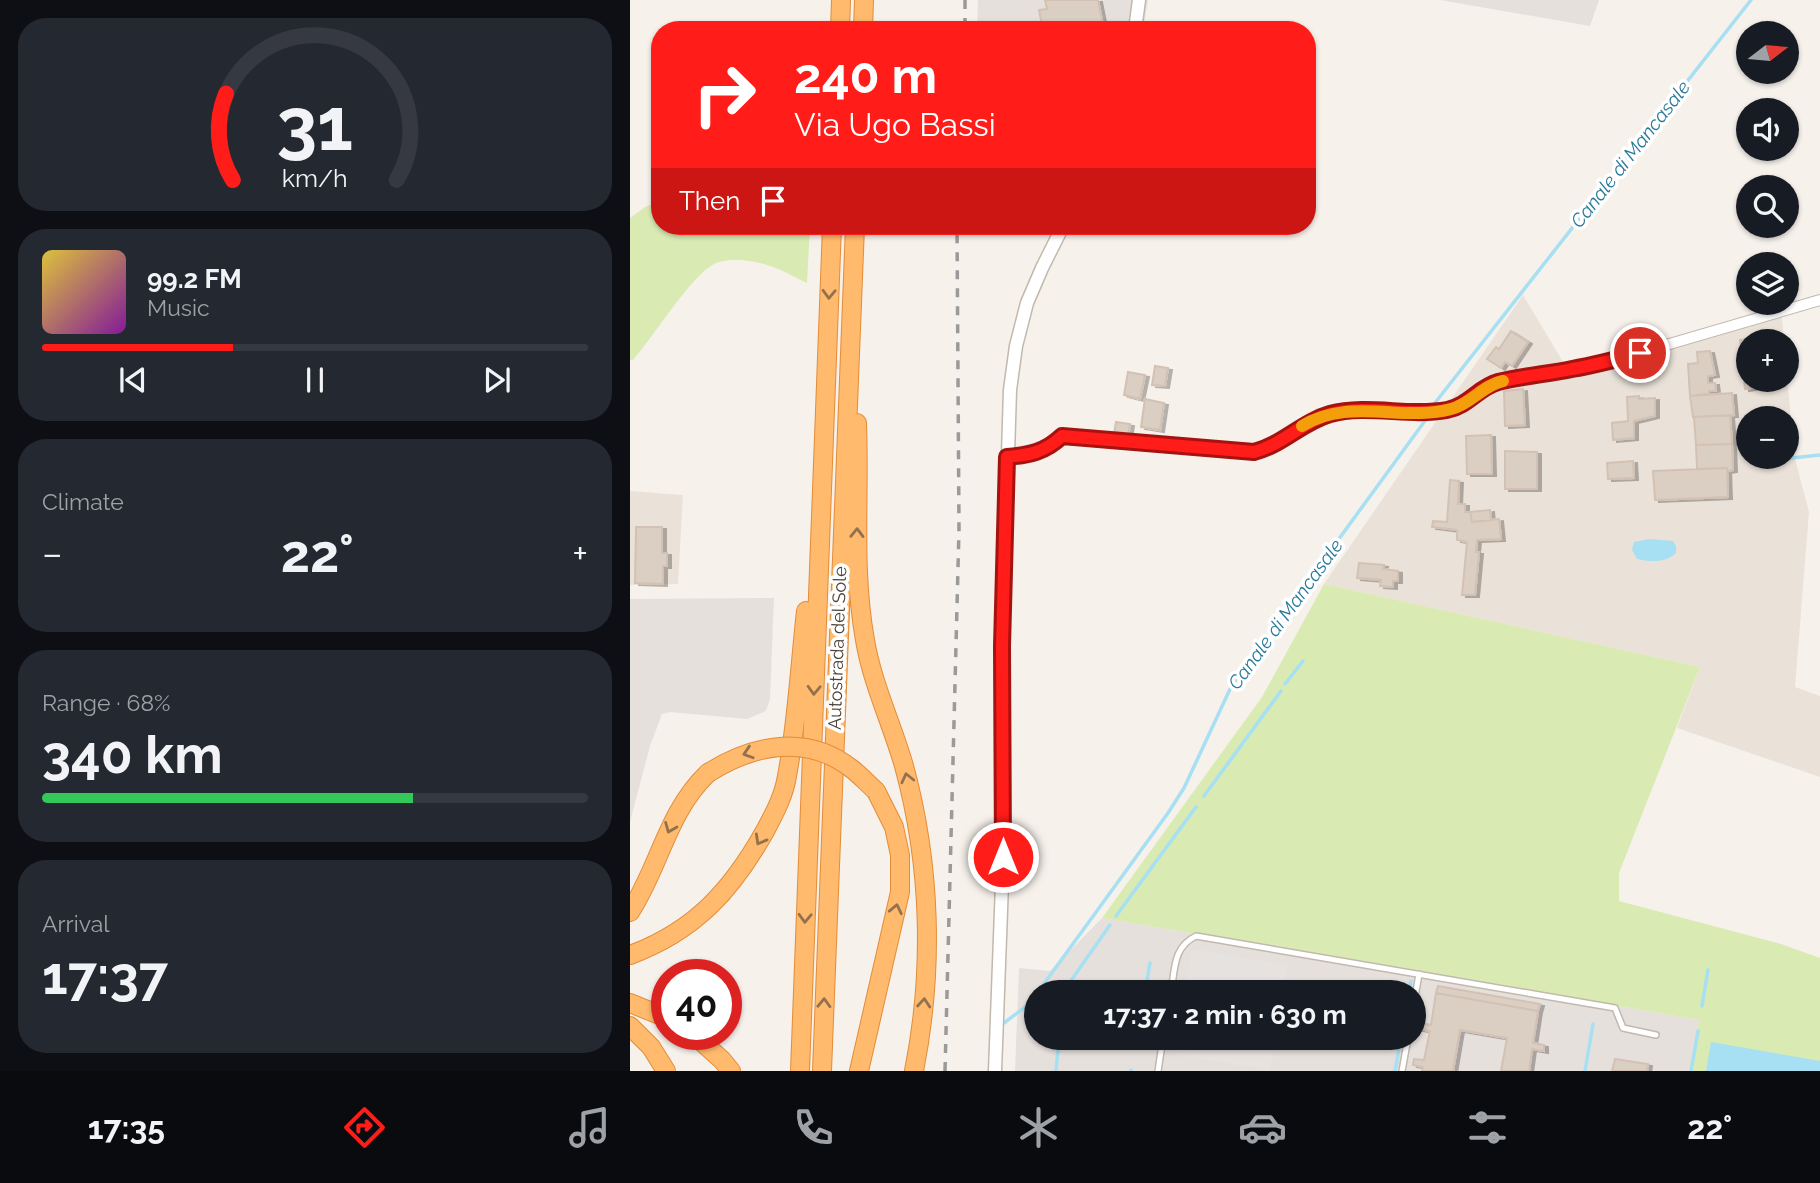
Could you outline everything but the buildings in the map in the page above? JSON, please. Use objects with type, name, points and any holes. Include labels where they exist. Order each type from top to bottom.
[{"type":"highway","points":[[840,21],[841,0]]},
{"type":"highway","points":[[863,21],[864,0]]},
{"type":"highway","name":"Autostrada del Sole","points":[[800,1071],[832,235]]},
{"type":"highway","name":"Autostrada del Sole","points":[[822,1071],[855,235]]},
{"type":"highway","points":[[851,316],[859,467],[857,573],[860,607],[865,642],[913,803],[921,842],[925,884],[926,975],[914,1071]]},
{"type":"highway","points":[[630,955],[675,934],[699,917],[736,879],[765,831],[782,795],[787,778],[822,475]]},
{"type":"highway","points":[[630,912],[649,878],[680,807],[695,785],[708,773],[744,753],[785,746],[823,753],[850,767],[876,791],[894,827],[900,855],[900,892],[859,1071]]},
{"type":"highway","points":[[630,1003],[651,1012]]},
{"type":"highway","points":[[630,1026],[651,1046],[666,1071]]},
{"type":"highway","points":[[711,1050],[731,1071]]},
{"type":"street","points":[[1137,21],[1139,0]]},
{"type":"street","points":[[995,1071],[1003,857],[1002,646],[1010,390],[1019,335],[1034,286],[1059,235]]},
{"type":"street","points":[[1007,457],[1038,453],[1062,436],[1254,452],[1277,443],[1306,423],[1331,414],[1364,410],[1422,412],[1453,409],[1496,382],[1577,369],[1618,359],[1820,300]]},
{"type":"lane","points":[[1173,980],[1179,950],[1186,941],[1196,936],[1615,1008],[1623,1028],[1656,1035]]},
{"type":"lane","points":[[1418,980],[1419,974]]},
{"type":"lane","points":[[1158,1071],[1161,1050]]},
{"type":"lane","points":[[1402,1071],[1406,1050]]},
{"type":"shaded area","points":[[978,0],[1148,0],[1144,21],[977,21]]},
{"type":"shaded area","points":[[1440,0],[1599,0],[1590,26]]},
{"type":"shaded area","points":[[1523,295],[1566,367],[1651,349],[1759,315],[1782,315],[1783,329],[1736,329],[1736,392],[1788,392],[1790,406],[1736,406],[1736,469],[1798,469],[1809,512],[1795,687],[1820,696],[1820,777],[1677,728],[1700,667],[1324,584]]},
{"type":"shaded area","points":[[630,491],[683,495],[678,584],[630,585]]},
{"type":"shaded area","points":[[774,598],[770,699],[766,711],[747,719],[670,712],[662,714],[650,746],[630,822],[630,599]]},
{"type":"shaded area","points":[[1102,918],[1699,1020],[1691,1071],[1015,1071],[1019,968],[1050,971]]},
{"type":"shaded area","points":[[1192,949],[1287,965],[1285,980],[1187,980]]},
{"type":"shaded area","points":[[1175,1050],[1274,1050],[1270,1070],[1174,1054]]},
{"type":"green space","points":[[651,205],[651,235],[810,235],[807,283],[755,262],[733,260],[714,264],[694,281],[633,360],[630,360],[630,218]]},
{"type":"green space","points":[[1324,584],[1700,667],[1619,873],[1619,901],[1781,944],[1820,958],[1820,1071],[1691,1071],[1699,1020],[1102,918],[1262,697]]},
{"type":"water","points":[[1650,539],[1673,541],[1676,553],[1668,559],[1658,561],[1637,559],[1632,550],[1634,542]]},
{"type":"water","points":[[1711,1042],[1820,1061],[1820,1071],[1706,1071]]},
{"type":"waterway","name":"Canale di Mancasale","points":[[1431,408],[1751,0]]},
{"type":"waterway","name":"Canale di Mancasale","points":[[1047,980],[1184,788],[1231,687],[1427,418]]},
{"type":"waterway","points":[[1799,457],[1820,455]]},
{"type":"waterway","points":[[1285,684],[1303,661]]},
{"type":"waterway","points":[[1204,796],[1281,691]]},
{"type":"waterway","points":[[1116,916],[1196,807]]},
{"type":"waterway","points":[[1071,980],[1110,925]]},
{"type":"waterway","points":[[1147,980],[1150,963]]},
{"type":"waterway","points":[[1702,1006],[1708,970]]},
{"type":"waterway","name":"Canale di Mancasale","points":[[1004,1023],[1024,1008]]},
{"type":"waterway","points":[[1585,1071],[1593,1024]]},
{"type":"waterway","points":[[1691,1071],[1698,1031]]},
{"type":"waterway","points":[[1056,1071],[1058,1050]]},
{"type":"waterway","points":[[1395,1071],[1399,1050]]},
{"type":"railway","points":[[965,0],[965,21]]},
{"type":"railway","points":[[945,1071],[959,529],[957,235]]},
{"type":"slow traffic","points":[[1302,426],[1318,418],[1347,411],[1422,412],[1453,409],[1485,388],[1503,381]]},
{"type":"route","points":[[1003,857],[1002,646],[1007,457],[1038,453],[1062,436],[1254,452],[1265,450],[1306,423],[1331,414],[1364,410],[1443,411],[1460,406],[1496,382],[1577,369],[1640,353]]}]
